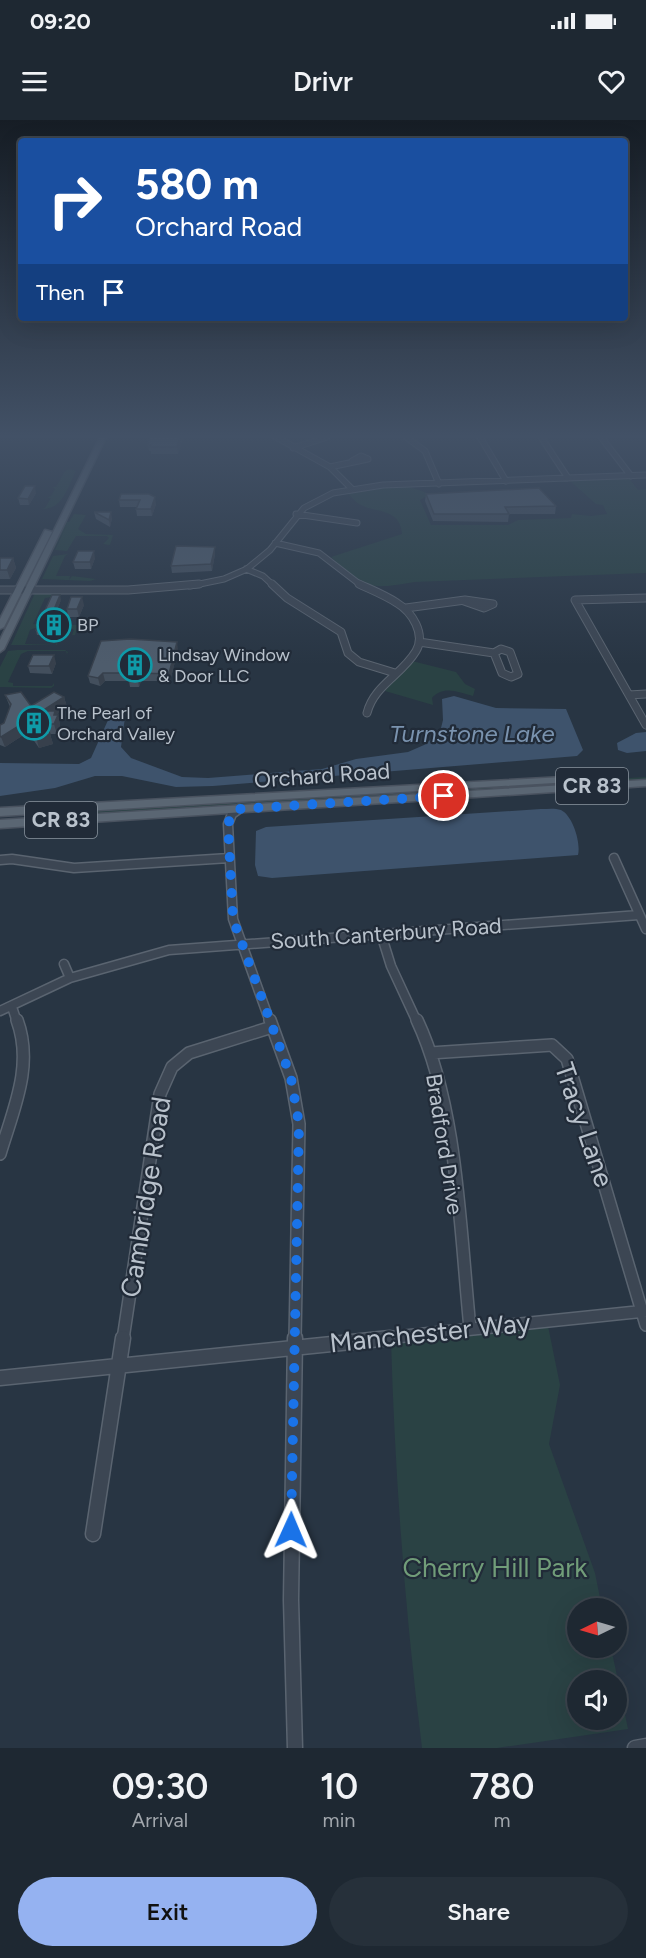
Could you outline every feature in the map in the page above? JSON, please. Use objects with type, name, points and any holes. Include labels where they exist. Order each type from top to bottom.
[{"type":"main road","points":[[0,649],[25,586],[60,513]]},
{"type":"main road","points":[[0,627],[64,513]]},
{"type":"main road","name":"Orchard Road","points":[[0,812],[646,775]]},
{"type":"main road","name":"Orchard Road","points":[[0,824],[646,783]]},
{"type":"street","points":[[0,585],[167,586],[213,581],[246,569],[260,561],[296,514],[357,523]]},
{"type":"street","points":[[275,543],[317,552],[330,559],[348,577],[406,608],[415,622],[417,651],[371,698],[367,712]]},
{"type":"street","points":[[246,569],[263,576],[287,598],[341,632],[348,653],[359,662],[395,673]]},
{"type":"street","points":[[0,590],[25,586]]},
{"type":"street","points":[[646,598],[575,600],[646,725]]},
{"type":"street","points":[[406,608],[464,601]]},
{"type":"street","points":[[418,642],[494,653]]},
{"type":"street","points":[[629,695],[646,694]]},
{"type":"street","points":[[239,809],[232,814],[228,824],[231,905],[241,944],[291,1078],[299,1124],[291,1600],[295,1748]]},
{"type":"street","points":[[212,811],[228,824]]},
{"type":"street","points":[[0,860],[12,859],[74,868],[229,858]]},
{"type":"street","points":[[614,858],[646,929]]},
{"type":"street","name":"South Canterbury Road","points":[[0,1011],[12,1008],[70,978],[169,950],[639,915]]},
{"type":"street","name":"Bradford Drive","points":[[381,934],[393,976],[430,1053],[447,1135],[470,1328]]},
{"type":"street","points":[[64,964],[70,978]]},
{"type":"street","points":[[0,1154],[21,1079],[25,1053],[24,1043],[12,1008]]},
{"type":"street","name":"Cambridge Road","points":[[93,1534],[160,1094],[172,1067],[189,1053],[272,1027]]},
{"type":"street","name":"Tracy Lane","points":[[430,1053],[552,1045],[567,1059],[644,1311],[646,1325]]},
{"type":"street","name":"Manchester Way","points":[[0,1378],[644,1311]]},
{"type":"street","points":[[635,1748],[646,1746]]},
{"type":"green space","points":[[386,513],[426,513],[431,525],[508,525],[518,520],[571,518],[572,514],[591,516],[646,513],[646,573],[414,582],[377,586],[352,576],[331,557],[402,534],[397,519]]},
{"type":"green space","points":[[74,514],[86,515],[78,529],[86,534],[113,535],[110,545],[103,544],[109,538],[107,536],[76,536],[67,551],[55,550],[68,522],[54,550],[53,547],[65,521],[69,522]]},
{"type":"green space","points":[[68,554],[56,576],[70,576],[69,580],[72,576],[96,579],[90,581],[42,579],[53,556]]},
{"type":"green space","points":[[63,592],[60,596],[45,598],[33,624],[78,625],[75,635],[72,635],[74,630],[71,628],[35,628],[30,630],[25,644],[56,645],[11,645],[35,593]]},
{"type":"green space","points":[[65,650],[68,652],[67,654],[66,651],[28,651],[21,654],[8,682],[13,683],[13,686],[52,686],[54,683],[54,686],[51,688],[0,687],[0,667],[8,651]]},
{"type":"green space","points":[[412,661],[456,672],[465,684],[475,689],[473,696],[456,691],[441,692],[432,698],[433,705],[385,691]]},
{"type":"green space","points":[[646,777],[646,780],[12,820],[85,810]]},
{"type":"green space","name":"Cherry Hill Park","points":[[548,1326],[560,1385],[549,1444],[595,1573],[600,1598],[567,1598],[567,1658],[613,1658],[616,1670],[567,1670],[567,1730],[621,1730],[497,1748],[422,1748],[411,1646],[395,1443],[391,1341]]},
{"type":"water","name":"Turnstone Lake","points":[[454,696],[496,708],[566,709],[583,750],[577,756],[213,786],[176,787],[122,776],[95,776],[55,788],[0,796],[0,763],[79,764],[91,758],[113,709],[126,710],[121,747],[131,758],[182,777],[208,778],[322,769],[356,759],[408,752],[424,745],[440,732],[443,720],[442,699]]},
{"type":"water","points":[[646,732],[646,751],[627,753],[618,750],[617,743],[636,733]]},
{"type":"water","points":[[541,809],[561,810],[565,813],[577,837],[578,855],[272,878],[258,876],[255,865],[256,831],[266,827]]},
{"type":"building","points":[[96,513],[111,513],[109,520]]},
{"type":"building","points":[[434,513],[509,514],[434,514]]},
{"type":"building","points":[[176,546],[215,547],[211,564],[171,566]]},
{"type":"building","points":[[78,551],[94,551],[90,562],[73,562]]},
{"type":"building","points":[[0,558],[13,558],[7,570],[0,570]]},
{"type":"building","points":[[52,595],[60,595],[50,619],[58,619],[53,631],[36,630]]},
{"type":"building","points":[[71,597],[82,597],[77,609],[67,609]]},
{"type":"building","name":"Lindsay Window & Door LLC","points":[[130,639],[177,642],[169,674],[140,673],[138,680],[129,679],[130,673],[103,673],[98,678],[88,676],[101,641]]},
{"type":"building","points":[[33,655],[54,655],[49,666],[28,666]]},
{"type":"building","points":[[21,692],[31,706],[54,692],[64,697],[42,711],[55,711],[54,715],[58,715],[54,724],[46,724],[50,734],[36,737],[25,722],[0,736],[0,725],[4,723],[11,704],[5,695]]},
{"type":"place","name":"BP","points":[[54,625]]},
{"type":"place","name":"Lindsay Window & Door LLC","points":[[135,665]]},
{"type":"place","name":"The Pearl of Orchard Valley","points":[[34,723]]},
{"type":"route","points":[[291,1530],[299,1124],[291,1078],[233,919],[228,824],[232,814],[239,809],[444,796]]}]
